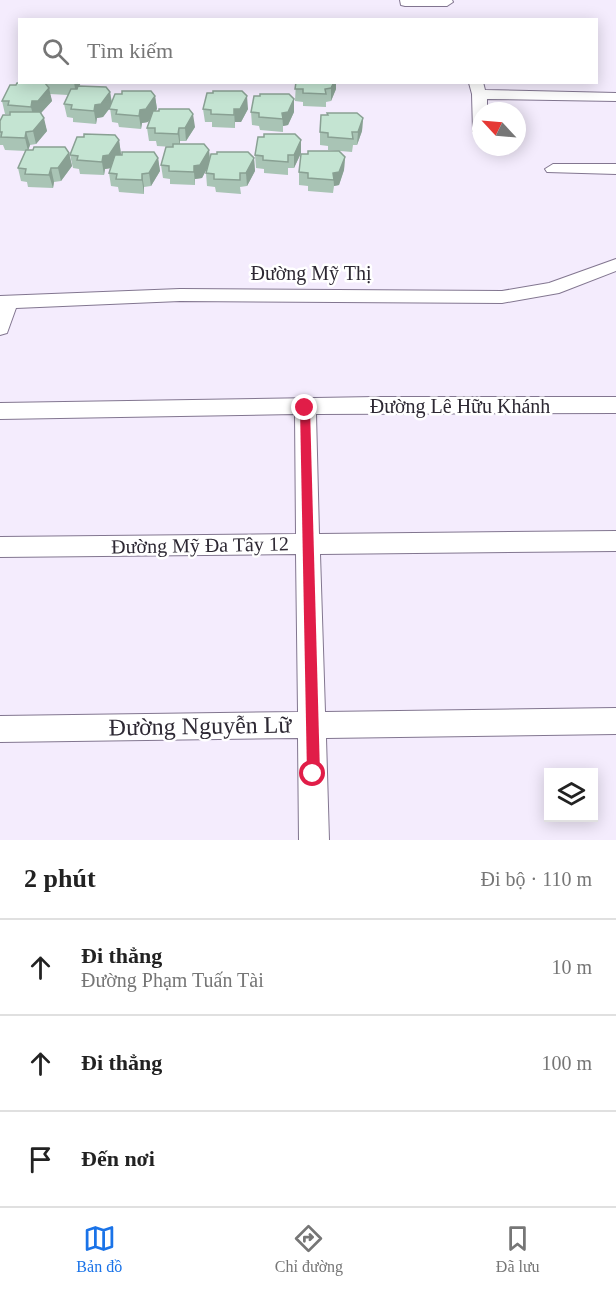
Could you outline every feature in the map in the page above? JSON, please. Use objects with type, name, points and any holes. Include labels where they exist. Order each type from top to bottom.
[{"type":"street","points":[[405,2],[448,4]]},
{"type":"street","points":[[477,88],[616,97]]},
{"type":"street","points":[[553,169],[616,169]]},
{"type":"street","name":"Đường Mỹ Thị","points":[[4,302],[180,295],[502,297],[552,289],[616,265]]},
{"type":"street","points":[[0,328],[4,302]]},
{"type":"street","name":"Đường Lê Hữu Khánh","points":[[0,411],[305,408],[375,405],[616,405]]},
{"type":"street","points":[[305,408],[314,840]]},
{"type":"street","name":"Đường Mỹ Đa Tây 12","points":[[0,547],[616,541]]},
{"type":"street","name":"Đường Nguyễn Lữ","points":[[0,729],[616,721]]},
{"type":"building","points":[[17,83],[46,84],[49,88],[38,101],[32,101],[31,107],[8,105],[9,101],[2,101],[10,85]]},
{"type":"building","points":[[296,84],[333,84],[331,88],[325,89],[326,94],[303,93],[303,89],[295,89]]},
{"type":"building","points":[[78,86],[106,87],[110,92],[101,104],[95,105],[94,111],[71,109],[72,105],[64,104],[71,89],[77,89]]},
{"type":"building","points":[[122,91],[151,91],[155,96],[146,109],[140,110],[139,116],[116,114],[117,110],[109,109],[115,94],[122,94]]},
{"type":"building","points":[[213,91],[242,91],[247,96],[240,109],[234,109],[234,115],[211,114],[211,110],[203,109],[207,93],[213,93]]},
{"type":"building","points":[[260,94],[289,94],[294,99],[288,112],[282,113],[283,119],[259,117],[259,113],[251,112],[254,96],[260,96]]},
{"type":"building","points":[[159,109],[189,109],[193,114],[185,128],[179,128],[178,134],[155,133],[155,128],[147,128],[153,111],[159,111]]},
{"type":"building","points":[[10,112],[40,112],[44,118],[33,131],[26,132],[25,138],[1,137],[0,121],[3,115],[10,115]]},
{"type":"building","points":[[327,113],[357,113],[363,118],[358,132],[352,132],[353,139],[328,137],[328,133],[320,132],[321,115],[328,115]]},
{"type":"building","points":[[84,134],[115,135],[119,140],[109,155],[103,156],[102,162],[77,160],[78,156],[70,155],[77,137],[84,137]]},
{"type":"building","points":[[264,134],[295,134],[301,140],[294,155],[288,155],[288,162],[263,160],[263,156],[255,155],[258,137],[264,137]]},
{"type":"building","points":[[173,144],[204,144],[209,150],[200,165],[194,166],[194,172],[169,171],[169,166],[161,165],[166,147],[173,147]]},
{"type":"building","points":[[34,147],[65,147],[69,153],[58,168],[51,168],[49,175],[25,174],[26,169],[18,168],[26,150],[33,150]]},
{"type":"building","points":[[308,151],[339,151],[345,157],[339,172],[333,173],[334,180],[308,178],[308,173],[299,172],[301,154],[308,154]]},
{"type":"building","points":[[122,152],[154,152],[158,158],[149,173],[142,174],[142,180],[116,179],[117,174],[109,173],[115,155],[122,155]]},
{"type":"building","points":[[217,152],[248,152],[254,158],[246,173],[240,173],[240,180],[214,179],[214,174],[206,173],[211,154],[217,154]]},
{"type":"route","points":[[305,408],[313,774]]}]
